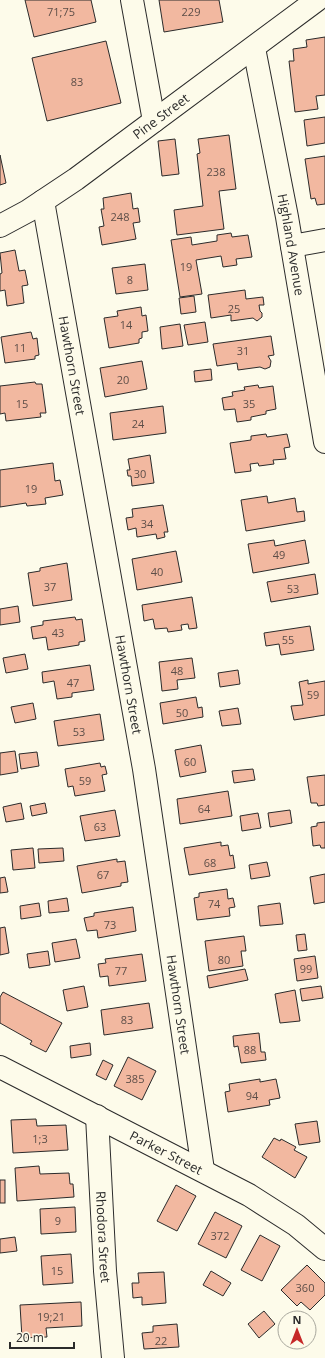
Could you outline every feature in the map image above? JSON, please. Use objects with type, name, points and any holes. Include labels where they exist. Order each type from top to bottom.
[{"type":"street","points":[[132,0],[154,121]]},
{"type":"street","name":"Pine Street","points":[[0,226],[28,211],[76,179],[317,0]]},
{"type":"street","name":"Highland Avenue","points":[[254,48],[292,246],[325,442]]},
{"type":"street","name":"Hawthorn Street","points":[[43,201],[144,769],[203,1170]]},
{"type":"street","points":[[292,246],[325,240]]},
{"type":"street","name":"Parker Street","points":[[0,1067],[203,1170],[275,1210],[325,1248]]},
{"type":"street","name":"Rhodora Street","points":[[97,1116],[105,1271],[113,1358]]},
{"type":"building","points":[[25,0],[91,0],[96,22],[34,37]]},
{"type":"building","points":[[159,0],[219,0],[223,22],[164,32]]},
{"type":"building","points":[[325,37],[325,95],[316,96],[318,109],[295,112],[289,61],[294,61],[293,49],[307,47],[306,40]]},
{"type":"building","points":[[106,41],[121,103],[47,121],[32,58]]},
{"type":"building","points":[[325,117],[325,143],[307,146],[304,120]]},
{"type":"building","points":[[229,135],[236,189],[219,191],[224,229],[177,235],[174,210],[203,206],[197,154],[200,153],[198,139]]},
{"type":"building","points":[[175,139],[179,174],[162,176],[158,141]]},
{"type":"building","points":[[0,155],[6,183],[0,185]]},
{"type":"building","points":[[325,156],[325,204],[317,205],[315,198],[311,199],[305,159]]},
{"type":"building","points":[[131,193],[133,209],[138,208],[140,222],[133,223],[136,239],[102,245],[99,227],[104,226],[101,209],[104,209],[103,198]]},
{"type":"building","points":[[231,233],[232,237],[248,235],[252,257],[236,259],[237,265],[223,267],[221,256],[196,260],[202,294],[180,297],[171,240],[191,237],[192,245],[217,241],[217,235]]},
{"type":"building","points":[[15,250],[19,271],[25,270],[28,285],[22,286],[24,303],[7,306],[5,290],[0,291],[0,274],[2,273],[0,253]]},
{"type":"building","points":[[145,264],[148,290],[116,294],[112,268]]},
{"type":"building","points":[[245,290],[246,299],[263,297],[264,305],[259,305],[262,317],[257,321],[253,318],[231,321],[231,315],[211,318],[208,295]]},
{"type":"building","points":[[194,296],[196,312],[181,314],[179,298]]},
{"type":"building","points":[[141,307],[142,316],[146,315],[148,331],[142,332],[142,338],[139,339],[139,343],[109,348],[104,318],[118,316],[117,311]]},
{"type":"building","points":[[205,322],[208,342],[188,345],[184,325]]},
{"type":"building","points":[[180,324],[183,346],[162,349],[160,327]]},
{"type":"building","points":[[31,332],[33,339],[37,338],[39,355],[35,356],[35,359],[5,363],[1,337]]},
{"type":"building","points":[[271,336],[274,355],[268,356],[271,361],[270,367],[265,369],[260,367],[238,370],[237,363],[217,366],[213,344]]},
{"type":"building","points":[[142,361],[147,389],[105,397],[100,368]]},
{"type":"building","points":[[211,369],[212,380],[195,382],[194,371]]},
{"type":"building","points":[[35,382],[36,384],[42,384],[46,413],[40,413],[41,417],[6,421],[5,413],[0,414],[0,386]]},
{"type":"building","points":[[258,385],[259,388],[273,386],[276,409],[266,411],[266,414],[251,417],[251,420],[237,422],[235,409],[224,410],[222,398],[233,396],[232,392],[245,390],[244,387]]},
{"type":"building","points":[[163,406],[166,433],[113,440],[110,413]]},
{"type":"building","points":[[266,434],[267,437],[287,434],[290,447],[284,448],[286,459],[273,460],[274,464],[259,466],[258,463],[250,464],[251,471],[235,473],[230,443],[251,440],[251,436]]},
{"type":"building","points":[[150,455],[154,483],[132,486],[131,476],[128,476],[127,470],[130,470],[128,459]]},
{"type":"building","points":[[53,463],[55,481],[60,480],[63,495],[45,498],[46,504],[27,506],[26,503],[0,507],[0,470]]},
{"type":"building","points":[[267,496],[268,503],[295,498],[297,512],[304,511],[305,521],[246,531],[241,500]]},
{"type":"building","points":[[163,505],[168,532],[164,532],[165,537],[157,539],[156,534],[137,537],[136,528],[128,530],[126,518],[133,517],[132,509]]},
{"type":"building","points":[[274,540],[275,546],[305,540],[309,563],[253,573],[248,544]]},
{"type":"building","points":[[176,551],[182,582],[137,590],[132,559]]},
{"type":"building","points":[[67,563],[72,600],[33,606],[28,573],[40,571],[40,568]]},
{"type":"building","points":[[315,574],[318,594],[271,602],[267,582]]},
{"type":"building","points":[[192,597],[197,628],[189,629],[188,624],[181,625],[182,630],[168,632],[167,628],[155,629],[153,619],[144,621],[142,605]]},
{"type":"building","points":[[18,606],[20,622],[0,625],[0,609]]},
{"type":"building","points":[[75,617],[76,620],[82,619],[85,641],[79,642],[79,645],[48,650],[46,637],[33,639],[31,627],[43,625],[43,621]]},
{"type":"building","points":[[310,626],[314,650],[281,655],[279,644],[266,646],[264,633]]},
{"type":"building","points":[[25,654],[28,669],[6,673],[3,658]]},
{"type":"building","points":[[192,658],[195,678],[177,680],[178,689],[162,691],[159,662]]},
{"type":"building","points":[[90,665],[94,690],[72,693],[72,697],[57,699],[54,681],[43,683],[42,672]]},
{"type":"building","points":[[238,670],[240,684],[220,687],[218,673]]},
{"type":"building","points":[[308,680],[308,684],[325,681],[325,715],[294,720],[291,706],[303,705],[299,682]]},
{"type":"building","points":[[196,697],[198,708],[202,707],[203,717],[163,724],[160,703]]},
{"type":"building","points":[[33,703],[36,719],[15,723],[11,707]]},
{"type":"building","points":[[238,708],[241,724],[222,726],[219,711]]},
{"type":"building","points":[[100,714],[104,740],[58,746],[54,721]]},
{"type":"building","points":[[201,745],[206,772],[180,777],[175,750]]},
{"type":"building","points":[[15,751],[18,772],[0,775],[0,753]]},
{"type":"building","points":[[37,752],[39,766],[21,769],[19,754]]},
{"type":"building","points":[[100,763],[101,767],[105,766],[107,774],[102,775],[105,791],[75,796],[73,786],[68,787],[65,769]]},
{"type":"building","points":[[253,769],[255,780],[234,783],[232,771]]},
{"type":"building","points":[[325,775],[325,805],[318,806],[317,803],[311,803],[307,777]]},
{"type":"building","points":[[228,791],[232,816],[180,824],[177,799]]},
{"type":"building","points":[[21,803],[24,819],[6,822],[3,807]]},
{"type":"building","points":[[45,803],[47,813],[32,816],[30,806]]},
{"type":"building","points":[[115,810],[120,836],[85,841],[80,816]]},
{"type":"building","points":[[290,810],[292,823],[270,827],[268,813]]},
{"type":"building","points":[[258,813],[261,828],[242,831],[240,816]]},
{"type":"building","points":[[325,822],[325,848],[321,848],[320,845],[313,846],[311,827],[317,826],[317,823]]},
{"type":"building","points":[[221,842],[221,846],[228,845],[230,856],[233,855],[235,868],[189,875],[184,848]]},
{"type":"building","points":[[33,848],[35,868],[13,870],[11,850]]},
{"type":"building","points":[[63,848],[64,861],[39,863],[38,849]]},
{"type":"building","points":[[117,859],[117,862],[125,861],[128,882],[121,883],[121,886],[82,893],[77,866]]},
{"type":"building","points":[[267,862],[270,876],[251,879],[249,865]]},
{"type":"building","points":[[325,874],[325,902],[314,904],[310,877]]},
{"type":"building","points":[[5,877],[8,892],[0,893],[0,878]]},
{"type":"building","points":[[227,889],[228,899],[233,898],[235,907],[229,908],[230,916],[197,920],[194,898],[199,897],[199,893]]},
{"type":"building","points":[[67,898],[69,911],[49,913],[48,901]]},
{"type":"building","points":[[39,903],[41,916],[21,919],[20,906]]},
{"type":"building","points":[[280,903],[283,924],[260,926],[258,906]]},
{"type":"building","points":[[133,907],[136,931],[98,938],[97,930],[87,931],[84,918],[94,916],[94,913]]},
{"type":"building","points":[[5,927],[9,953],[0,955],[0,928]]},
{"type":"building","points":[[305,934],[307,950],[298,951],[296,935]]},
{"type":"building","points":[[244,936],[246,951],[241,951],[243,966],[209,971],[205,941]]},
{"type":"building","points":[[76,939],[80,958],[55,962],[52,943]]},
{"type":"building","points":[[48,951],[50,965],[29,968],[27,954]]},
{"type":"building","points":[[142,954],[146,981],[109,986],[108,976],[100,977],[98,964],[106,963],[105,959]]},
{"type":"building","points":[[315,956],[318,978],[297,981],[294,959]]},
{"type":"building","points":[[245,969],[248,980],[209,988],[207,976]]},
{"type":"building","points":[[84,986],[88,1007],[67,1011],[63,990]]},
{"type":"building","points":[[321,986],[323,998],[302,1001],[300,989]]},
{"type":"building","points":[[295,990],[300,1021],[280,1023],[275,994]]},
{"type":"building","points":[[3,992],[62,1023],[46,1052],[30,1044],[32,1041],[0,1023],[0,997]]},
{"type":"building","points":[[149,1003],[153,1028],[104,1035],[101,1010]]},
{"type":"building","points":[[259,1033],[261,1052],[265,1052],[266,1060],[241,1063],[238,1046],[234,1047],[233,1036]]},
{"type":"building","points":[[90,1043],[91,1055],[71,1058],[70,1046]]},
{"type":"building","points":[[128,1057],[156,1071],[142,1100],[114,1086]]},
{"type":"building","points":[[103,1060],[113,1065],[106,1080],[96,1075]]},
{"type":"building","points":[[260,1079],[260,1082],[276,1079],[280,1098],[269,1100],[270,1105],[228,1112],[225,1092],[230,1091],[229,1084]]},
{"type":"building","points":[[36,1119],[37,1126],[66,1125],[68,1150],[13,1153],[11,1120]]},
{"type":"building","points":[[317,1121],[320,1142],[299,1145],[295,1124]]},
{"type":"building","points":[[274,1138],[280,1141],[281,1139],[296,1147],[294,1150],[307,1157],[295,1178],[262,1157]]},
{"type":"building","points":[[39,1166],[40,1174],[69,1173],[70,1184],[73,1184],[74,1197],[17,1201],[15,1168]]},
{"type":"building","points":[[0,1180],[5,1180],[5,1203],[0,1203]]},
{"type":"building","points":[[176,1185],[196,1196],[177,1231],[157,1221]]},
{"type":"building","points":[[75,1207],[76,1232],[41,1234],[40,1209]]},
{"type":"building","points":[[215,1212],[242,1226],[226,1258],[198,1244]]},
{"type":"building","points":[[260,1235],[280,1246],[262,1281],[241,1270]]},
{"type":"building","points":[[15,1237],[17,1251],[0,1253],[0,1239]]},
{"type":"building","points":[[71,1254],[73,1283],[43,1285],[41,1256]]},
{"type":"building","points":[[307,1265],[325,1283],[325,1295],[310,1310],[301,1302],[297,1306],[281,1290]]},
{"type":"building","points":[[211,1271],[231,1283],[223,1296],[203,1285]]},
{"type":"building","points":[[164,1272],[166,1303],[142,1305],[142,1297],[133,1298],[132,1283],[139,1283],[138,1273]]},
{"type":"building","points":[[81,1302],[82,1326],[46,1328],[47,1337],[22,1338],[20,1305]]},
{"type":"building","points":[[264,1311],[275,1324],[259,1338],[248,1324]]},
{"type":"building","points":[[177,1324],[179,1347],[144,1349],[142,1333],[153,1332],[153,1326]]}]
